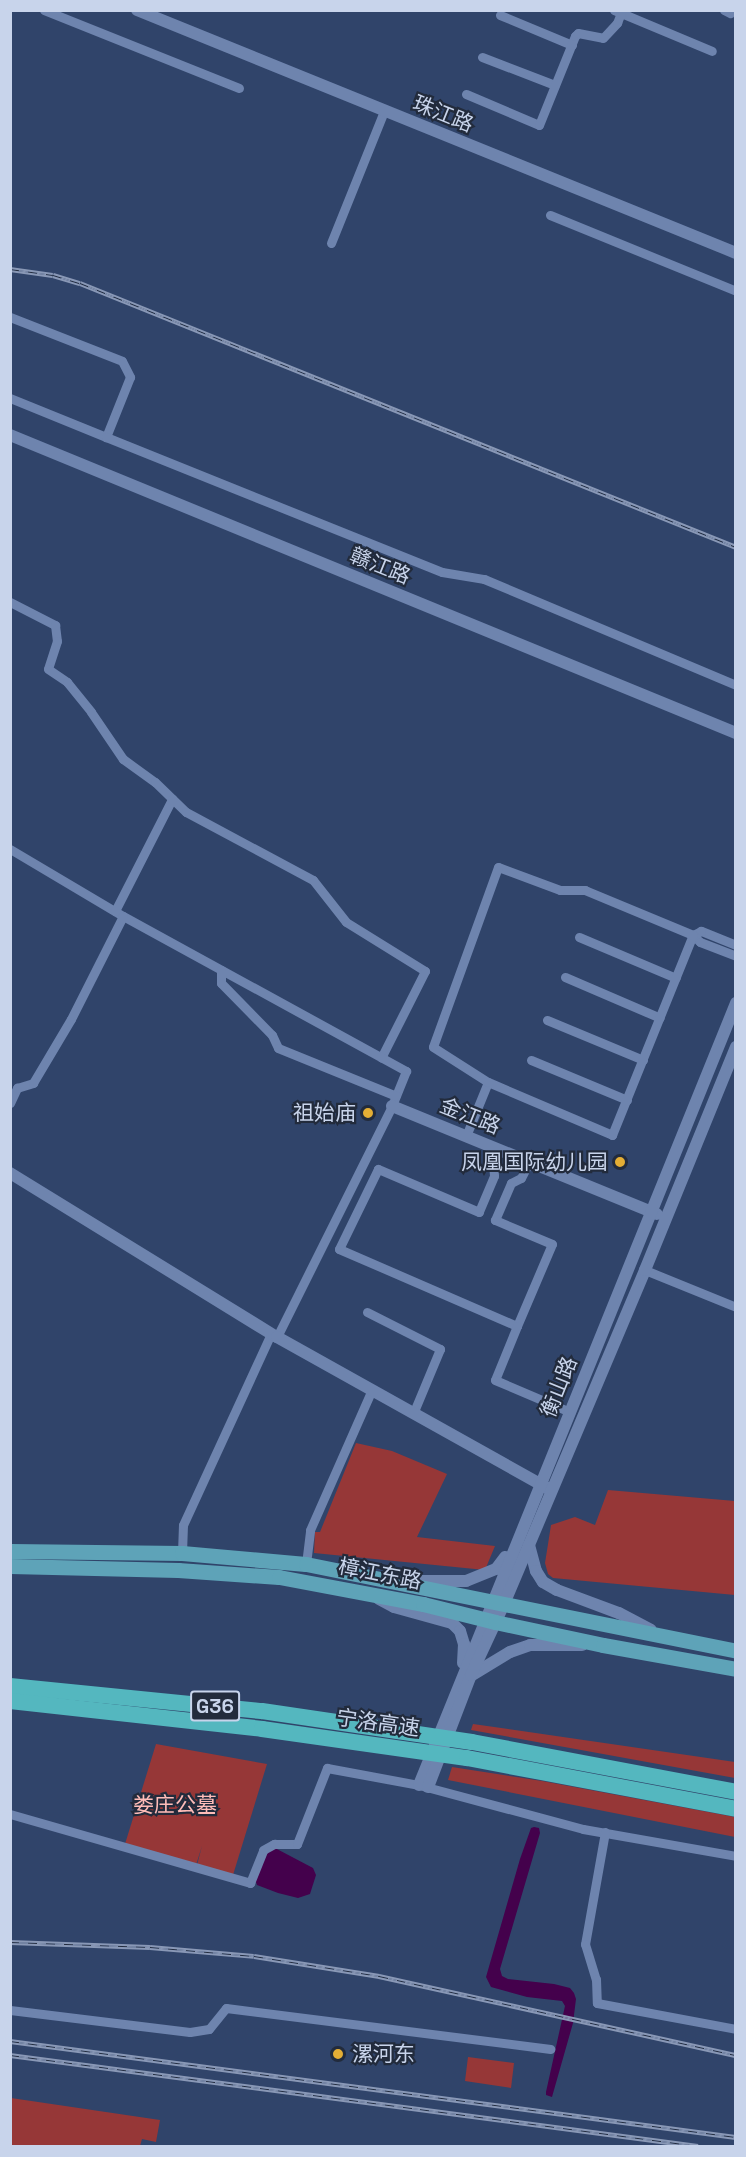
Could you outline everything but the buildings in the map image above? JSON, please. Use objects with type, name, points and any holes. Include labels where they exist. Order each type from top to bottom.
[{"type":"highway","name":"宁洛高速","points":[[10,1686],[262,1711],[472,1742],[735,1792]]},
{"type":"highway","name":"宁洛高速","points":[[10,1701],[262,1729],[467,1758],[735,1809]]},
{"type":"main road","name":"樟江东路","points":[[10,1551],[182,1553],[306,1564],[399,1581],[735,1651]]},
{"type":"main road","name":"樟江东路","points":[[10,1566],[178,1570],[279,1577],[362,1591],[603,1645],[735,1669]]},
{"type":"street","points":[[44,10],[62,14],[239,88]]},
{"type":"street","name":"珠江路","points":[[137,10],[735,253]]},
{"type":"street","points":[[466,94],[539,124],[578,33],[603,38],[617,23],[619,11],[712,51]]},
{"type":"street","points":[[500,15],[572,45]]},
{"type":"street","points":[[482,57],[555,86]]},
{"type":"street","points":[[330,243],[384,111]]},
{"type":"street","points":[[550,215],[735,291]]},
{"type":"street","points":[[10,317],[122,361],[130,377],[106,437]]},
{"type":"street","points":[[10,398],[442,572],[484,579],[735,685]]},
{"type":"street","name":"赣江路","points":[[10,435],[735,733]]},
{"type":"street","points":[[10,602],[55,625],[57,641],[48,669],[67,682],[123,759],[154,782],[186,812],[313,880],[346,922],[425,971],[381,1058]]},
{"type":"street","points":[[10,1103],[17,1088],[33,1083],[71,1019],[172,799]]},
{"type":"street","points":[[10,849],[119,914],[406,1071],[394,1101],[274,1335],[183,1525],[182,1553]]},
{"type":"street","points":[[735,945],[701,931],[693,935],[612,1136],[488,1082],[433,1047],[498,867],[560,890],[585,891],[693,935],[700,942],[735,956]]},
{"type":"street","points":[[579,937],[676,978]]},
{"type":"street","points":[[221,970],[221,983],[272,1035],[278,1048],[394,1101]]},
{"type":"street","points":[[565,977],[660,1018]]},
{"type":"street","name":"衡山路","points":[[423,1786],[467,1672],[499,1603],[523,1542],[539,1485],[730,1031],[735,1003]]},
{"type":"street","points":[[547,1020],[643,1060]]},
{"type":"street","name":"衡山路","points":[[523,1542],[552,1490],[667,1218],[735,1047]]},
{"type":"street","points":[[531,1060],[627,1100]]},
{"type":"street","points":[[466,1136],[488,1082]]},
{"type":"street","name":"金江路","points":[[394,1101],[466,1136],[667,1218]]},
{"type":"street","points":[[479,1212],[494,1176],[493,1164],[498,1149]]},
{"type":"street","points":[[495,1220],[511,1183],[521,1178],[529,1162]]},
{"type":"street","points":[[517,1326],[339,1249],[378,1169],[552,1244],[495,1380],[570,1412]]},
{"type":"street","points":[[10,1173],[370,1392],[552,1490]]},
{"type":"street","points":[[645,1270],[735,1306]]},
{"type":"street","points":[[367,1312],[440,1349],[413,1414]]},
{"type":"street","points":[[306,1564],[310,1530],[370,1392]]},
{"type":"street","points":[[399,1581],[466,1581],[487,1575],[523,1542],[543,1582],[557,1590],[619,1613],[660,1635]]},
{"type":"street","points":[[362,1591],[394,1607],[452,1623],[460,1631],[464,1644],[467,1672],[530,1645],[603,1645]]},
{"type":"street","points":[[10,1814],[250,1883],[263,1851],[274,1844],[297,1844],[327,1768],[423,1786],[605,1832],[735,1856]]},
{"type":"street","points":[[605,1832],[585,1944],[596,1979],[597,2003],[735,2029]]},
{"type":"street","points":[[10,2010],[190,2032],[209,2030],[226,2008],[550,2049]]},
{"type":"green space","points":[[356,1443],[392,1451],[447,1474],[417,1537],[495,1546],[485,1570],[314,1553],[315,1532],[320,1532]]},
{"type":"green space","points":[[608,1490],[735,1501],[735,1595],[553,1578],[548,1574],[545,1563],[551,1525],[575,1517],[595,1525]]},
{"type":"green space","points":[[473,1724],[735,1762],[735,1778],[471,1730]]},
{"type":"green space","name":"娄庄公墓","points":[[156,1744],[267,1764],[233,1875],[197,1865],[202,1846],[196,1865],[125,1844]]},
{"type":"green space","points":[[452,1767],[542,1781],[735,1817],[735,1837],[448,1780]]},
{"type":"green space","points":[[468,2057],[514,2063],[511,2088],[465,2081]]},
{"type":"green space","points":[[11,2098],[160,2120],[156,2142],[142,2139],[140,2146],[11,2146]]},
{"type":"shaded area","points":[[531,1828],[539,1828],[540,1833],[500,1969],[502,1976],[508,1979],[554,1984],[570,1988],[574,1993],[576,1999],[573,2023],[552,2097],[546,2095],[546,2092],[565,2006],[562,2001],[527,1997],[491,1987],[486,1977],[520,1859]]},
{"type":"shaded area","points":[[275,1848],[313,1868],[316,1875],[310,1894],[298,1898],[257,1885],[255,1879],[267,1852]]},
{"type":"railway","points":[[10,269],[53,275],[80,283],[736,547]]},
{"type":"railway","points":[[10,1942],[150,1947],[254,1956],[379,1976],[736,2055]]},
{"type":"railway","points":[[10,2041],[736,2137]]},
{"type":"railway","points":[[10,2055],[698,2146]]},
{"type":"place","name":"祖始庙","points":[[368,1113]]},
{"type":"place","name":"凤凰国际幼儿园","points":[[620,1162]]},
{"type":"place","name":"漯河东","points":[[338,2054]]}]
